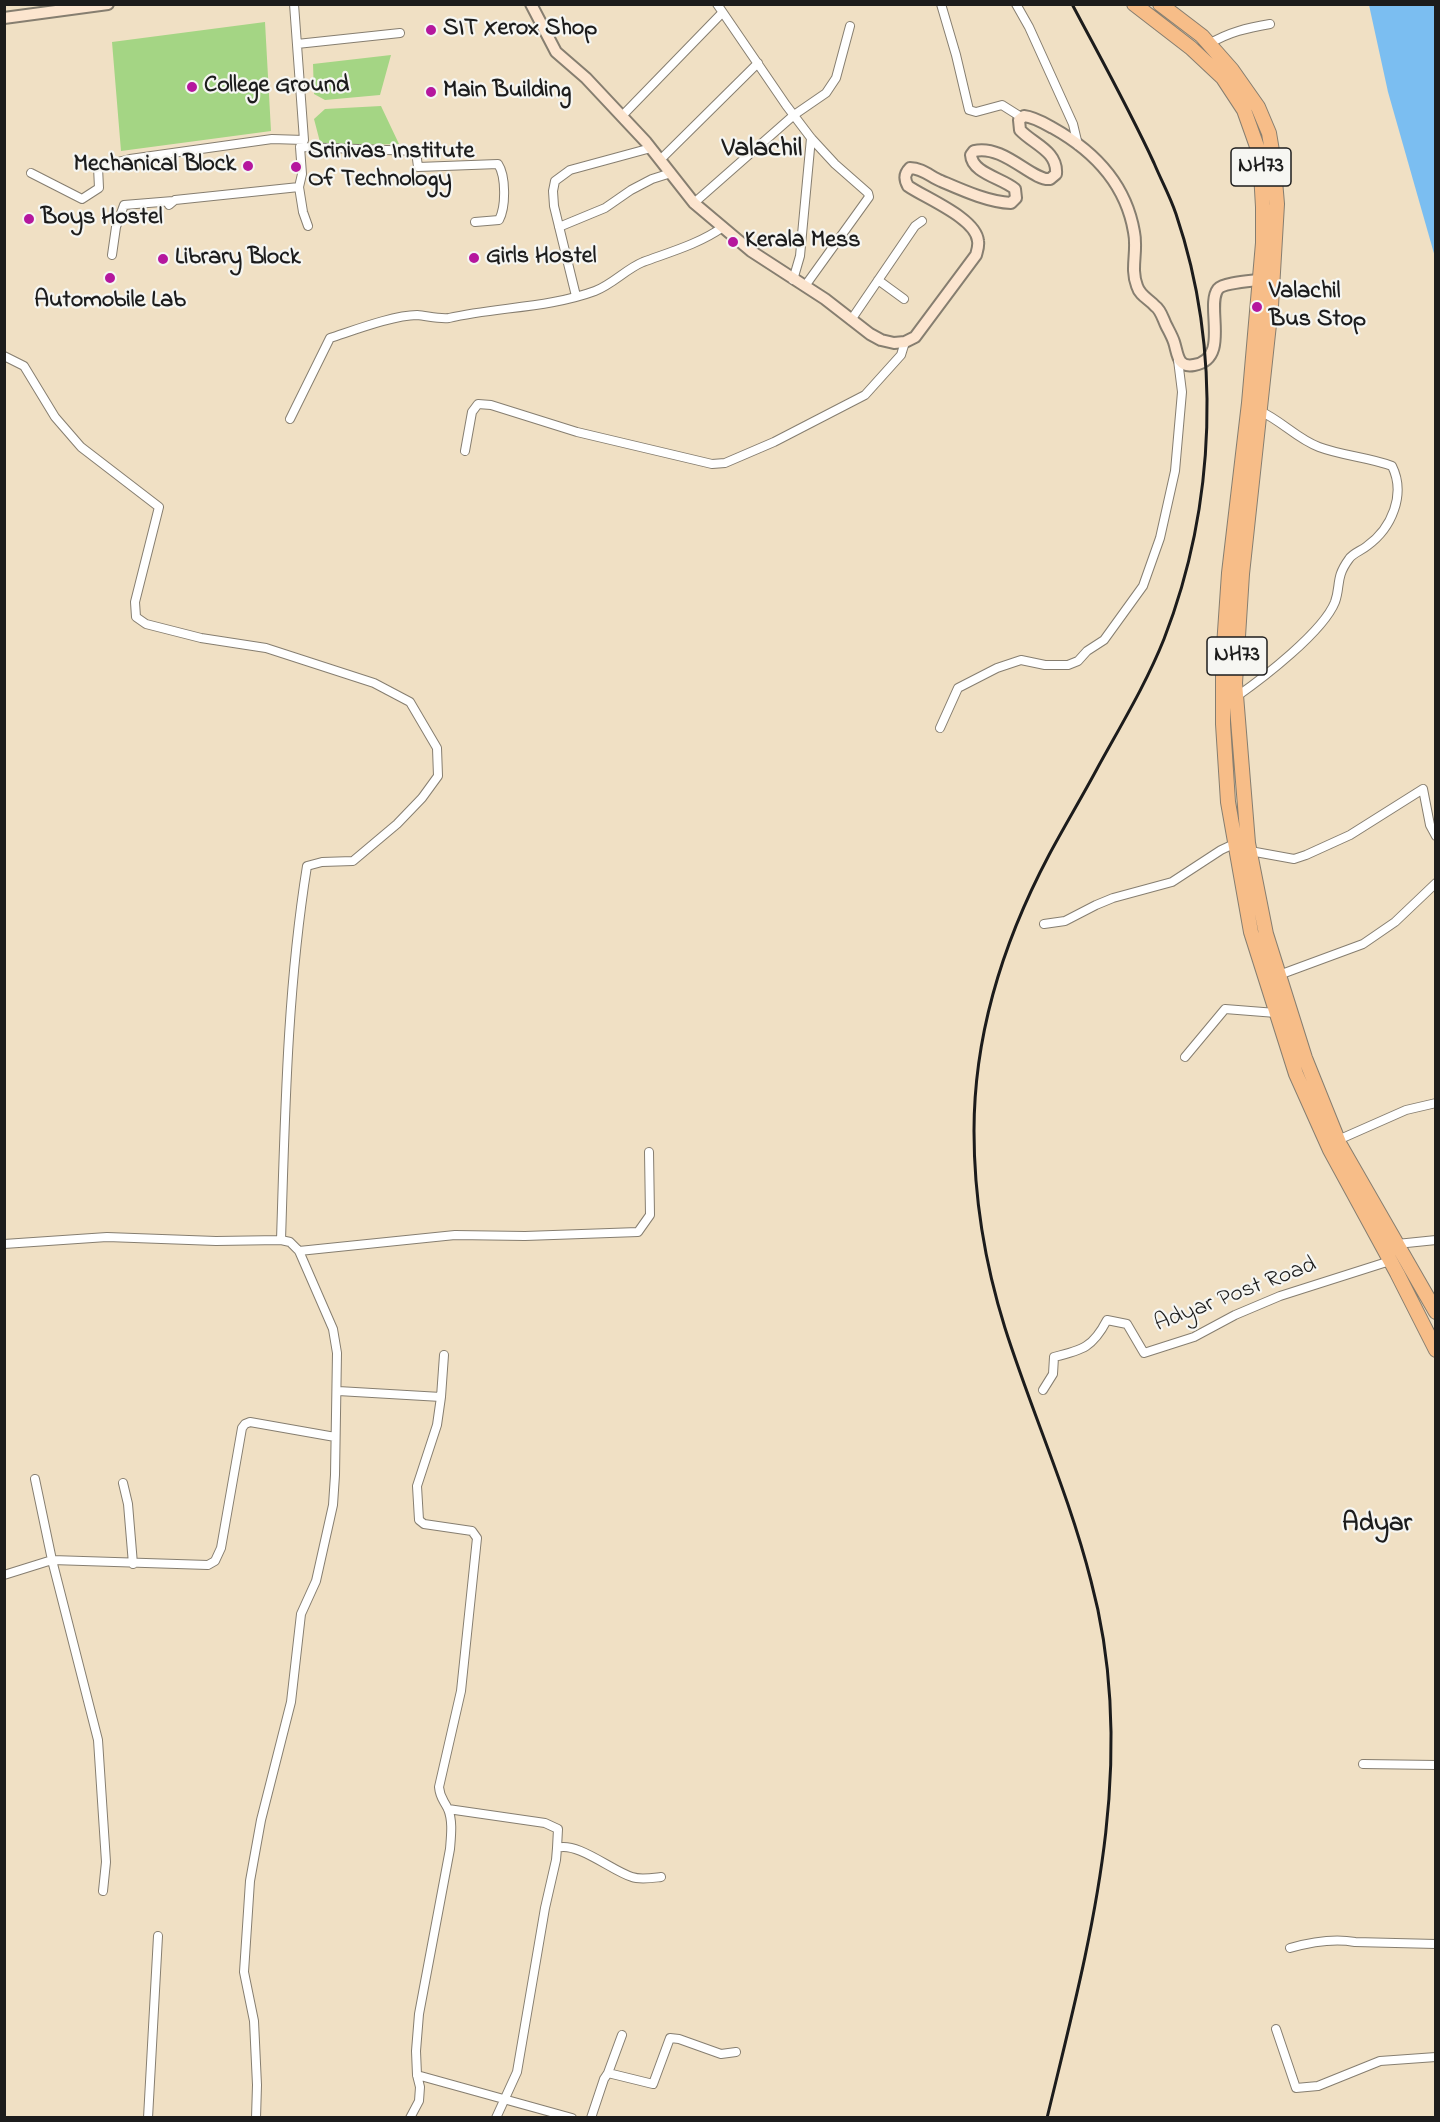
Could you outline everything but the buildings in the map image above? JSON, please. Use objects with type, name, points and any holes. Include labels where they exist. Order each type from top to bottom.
[{"type":"highway","name":"NH73","points":[[1134,4],[1191,48],[1223,78],[1244,110],[1260,155],[1266,279],[1260,411],[1242,574],[1235,683],[1250,851],[1266,934],[1305,1058],[1338,1140],[1342,1159],[1434,1306]]},
{"type":"highway","name":"NH73","points":[[1160,4],[1202,36],[1233,70],[1258,106],[1269,133],[1277,204],[1228,573],[1223,662],[1223,724],[1228,802],[1251,932],[1296,1074],[1342,1159],[1390,1261],[1436,1350]]},
{"type":"main road","points":[[4,18],[108,4]]},
{"type":"main road","points":[[531,4],[556,51],[586,78],[622,116],[651,148],[694,203],[751,251],[793,280],[825,298],[851,320],[881,340],[894,343],[905,342],[915,337],[976,255],[978,241],[969,226],[954,213],[908,186],[904,178],[905,173],[910,168],[917,168],[939,180],[970,192],[1002,203],[1011,203],[1016,198],[1015,189],[1006,181],[980,170],[973,164],[971,155],[974,151],[984,149],[1016,161],[1041,178],[1050,179],[1056,174],[1054,160],[1048,152],[1020,130],[1018,124],[1021,117],[1028,116],[1045,124],[1078,145],[1108,172],[1131,217],[1136,242],[1133,271],[1137,289],[1157,307],[1173,339],[1178,360],[1192,366],[1199,364],[1215,347],[1215,298],[1218,289],[1226,284],[1266,279]]},
{"type":"street","points":[[294,4],[302,143],[300,187],[303,212],[308,226]]},
{"type":"street","points":[[717,4],[811,138],[835,164],[868,192],[869,197],[805,286]]},
{"type":"street","points":[[941,4],[969,110],[976,112],[1002,105],[1021,117]]},
{"type":"street","points":[[1016,4],[1029,27],[1073,124],[1078,145]]},
{"type":"street","points":[[622,116],[722,13]]},
{"type":"street","points":[[1209,44],[1242,28],[1270,24]]},
{"type":"street","points":[[694,203],[794,115],[826,93],[836,78],[850,26]]},
{"type":"street","points":[[297,44],[400,33]]},
{"type":"street","points":[[660,160],[758,63]]},
{"type":"street","points":[[793,280],[800,256],[811,138]]},
{"type":"street","points":[[31,173],[82,199],[99,188],[98,167],[130,159],[272,139],[416,151],[418,167],[498,164],[502,170],[504,210],[499,220],[475,222]]},
{"type":"street","points":[[576,296],[554,206],[555,181],[560,176],[583,166],[651,148]]},
{"type":"street","points":[[559,227],[605,208],[631,190],[652,179],[671,173]]},
{"type":"street","points":[[112,255],[116,227],[124,205],[172,203],[300,187]]},
{"type":"street","points":[[851,320],[915,226],[922,221]]},
{"type":"street","points":[[290,419],[330,339],[416,315],[437,319],[449,318],[576,296],[607,285],[639,264],[711,236],[723,227]]},
{"type":"street","points":[[878,280],[904,299]]},
{"type":"street","points":[[465,451],[472,412],[478,404],[491,405],[577,432],[678,457],[712,464],[725,464],[774,442],[865,394],[900,355],[905,342]]},
{"type":"street","points":[[4,356],[24,366],[55,417],[81,447],[159,507],[135,602],[136,617],[146,624],[201,638],[266,648],[374,683],[410,702],[437,748],[438,776],[422,798],[397,824],[353,861],[322,862],[307,866],[298,921],[286,1080],[281,1240]]},
{"type":"street","points":[[940,728],[958,688],[998,668],[1021,660],[1045,665],[1068,666],[1078,661],[1087,651],[1104,640],[1143,586],[1160,538],[1175,471],[1182,392],[1178,360]]},
{"type":"street","points":[[1236,697],[1263,678],[1323,623],[1335,601],[1340,572],[1351,556],[1368,546],[1381,534],[1392,517],[1398,497],[1397,476],[1392,465],[1318,447],[1298,438],[1275,418],[1260,411]]},
{"type":"street","points":[[1250,851],[1294,859],[1306,855],[1350,835],[1423,789],[1430,825],[1436,836]]},
{"type":"street","points":[[1044,924],[1065,921],[1096,904],[1172,882],[1221,850],[1236,843]]},
{"type":"street","points":[[1279,975],[1363,944],[1395,922],[1436,883]]},
{"type":"street","points":[[1185,1057],[1225,1009],[1276,1013]]},
{"type":"street","points":[[1338,1140],[1407,1110],[1436,1103]]},
{"type":"street","points":[[299,1251],[455,1235],[525,1236],[638,1232],[650,1215],[648,1152]]},
{"type":"street","points":[[4,1244],[106,1238],[281,1240],[290,1242],[299,1251],[333,1329],[337,1353],[338,1392],[333,1505],[316,1581],[301,1614],[291,1702],[261,1820],[250,1881],[244,1972],[254,2020],[256,2118]]},
{"type":"street","points":[[1397,1244],[1436,1240]]},
{"type":"street","name":"Adyar Post Road","points":[[1043,1390],[1053,1374],[1054,1357],[1076,1352],[1097,1338],[1107,1320],[1127,1324],[1144,1353],[1194,1337],[1235,1315],[1280,1296],[1390,1261]]},
{"type":"street","points":[[410,2118],[419,2101],[420,2087],[416,2051],[419,2014],[450,1849],[451,1824],[448,1809],[440,1796],[439,1787],[461,1691],[477,1538],[472,1531],[424,1524],[419,1520],[417,1486],[437,1425],[444,1355]]},
{"type":"street","points":[[338,1392],[441,1397]]},
{"type":"street","points":[[4,1575],[52,1560],[208,1565],[215,1561],[221,1548],[242,1428],[245,1424],[250,1422],[335,1437]]},
{"type":"street","points":[[34,1479],[52,1560],[98,1740],[106,1863],[103,1891]]},
{"type":"street","points":[[123,1483],[128,1504],[133,1564]]},
{"type":"street","points":[[1363,1764],[1436,1765]]},
{"type":"street","points":[[448,1809],[544,1823],[558,1829],[556,1860],[545,1908],[517,2072],[496,2118]]},
{"type":"street","points":[[557,1848],[564,1846],[584,1853],[635,1879],[661,1877]]},
{"type":"street","points":[[148,2118],[158,1936]]},
{"type":"street","points":[[1290,1948],[1309,1942],[1344,1940],[1436,1944]]},
{"type":"street","points":[[1276,2030],[1296,2088],[1318,2086],[1380,2061],[1436,2056]]},
{"type":"street","points":[[591,2118],[622,2035]]},
{"type":"street","points":[[608,2073],[653,2084],[670,2038],[721,2054],[736,2052]]},
{"type":"street","points":[[417,2075],[572,2118]]},
{"type":"green space","name":"College Ground","points":[[265,22],[271,131],[121,151],[112,42]]},
{"type":"green space","points":[[391,55],[380,95],[325,100],[314,94],[313,64]]},
{"type":"green space","points":[[381,106],[399,144],[321,146],[314,119],[325,109]]},
{"type":"water","points":[[1369,5],[1435,5],[1435,257],[1388,92]]},
{"type":"railway","points":[[1047,2118],[1079,1985],[1104,1851],[1110,1784],[1111,1717],[1105,1649],[1091,1581],[1072,1517],[1005,1328],[986,1255],[976,1181],[975,1095],[986,1023],[1005,954],[1018,920],[1049,855],[1133,704],[1164,639],[1181,588],[1194,535],[1203,482],[1207,427],[1206,373],[1201,319],[1191,266],[1176,214],[1135,123],[1072,4]]},
{"type":"place","name":"SIT Xerox Shop","points":[[431,30]]},
{"type":"place","name":"College Ground","points":[[192,87]]},
{"type":"place","name":"Main Building","points":[[431,92]]},
{"type":"place","name":"Mechanical Block","points":[[248,166]]},
{"type":"place","name":"Srinivas Institute Of Technology","points":[[296,167]]},
{"type":"place","name":"Boys Hostel","points":[[29,219]]},
{"type":"place","name":"Kerala Mess","points":[[733,242]]},
{"type":"place","name":"Girls Hostel","points":[[474,258]]},
{"type":"place","name":"Library Block","points":[[163,259]]},
{"type":"place","name":"Automobile Lab","points":[[110,278]]},
{"type":"place","name":"Valachil Bus Stop","points":[[1257,307]]},
{"type":"district","name":"Valachil","points":[[762,151]]},
{"type":"district","name":"Adyar","points":[[1377,1526]]}]
